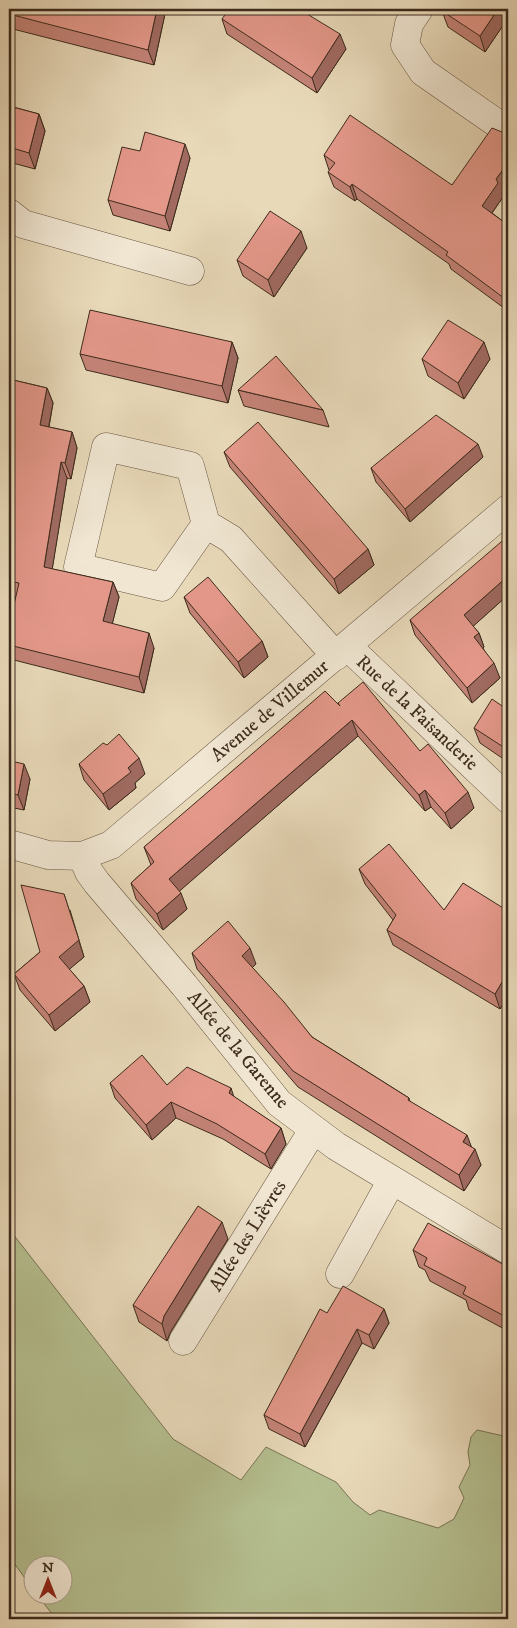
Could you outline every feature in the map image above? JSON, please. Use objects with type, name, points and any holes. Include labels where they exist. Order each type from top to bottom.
[{"type":"street","points":[[419,9],[409,24],[406,45],[422,72],[508,131]]},
{"type":"street","points":[[9,213],[23,224],[190,271]]},
{"type":"street","points":[[106,447],[190,466],[206,524],[162,587],[78,567],[106,447]]},
{"type":"street","name":"Avenue de Villemur","points":[[9,844],[48,855],[82,856],[111,845],[508,509]]},
{"type":"street","name":"Rue de la Faisanderie","points":[[206,524],[231,539],[341,651],[508,799]]},
{"type":"street","name":"Allée de la Garenne","points":[[82,856],[89,872],[97,883],[184,985],[278,1103],[336,1146],[508,1250]]},
{"type":"street","name":"Allée des Lièvres","points":[[184,1341],[314,1130]]},
{"type":"street","points":[[340,1274],[392,1180]]},
{"type":"green space","points":[[9,1229],[173,1439],[241,1480],[266,1447],[336,1482],[353,1502],[370,1515],[379,1510],[438,1528],[454,1519],[464,1498],[459,1487],[470,1465],[468,1452],[471,1437],[477,1430],[508,1437],[508,1619],[56,1619],[46,1606],[72,1606],[72,1556],[22,1556],[22,1574],[9,1556]]},
{"type":"building","points":[[9,9],[157,9],[148,50],[9,14]]},
{"type":"building","points":[[229,9],[299,9],[340,34],[312,78],[222,19]]},
{"type":"building","points":[[444,9],[498,9],[480,36],[442,11]]},
{"type":"building","points":[[9,106],[39,114],[29,153],[9,147]]},
{"type":"building","points":[[350,115],[452,185],[492,128],[502,132],[508,131],[508,163],[496,179],[498,183],[482,206],[508,225],[508,301],[446,255],[448,252],[352,184],[350,187],[328,172],[335,163],[324,155]]},
{"type":"building","points":[[145,132],[185,144],[165,216],[108,200],[122,147],[140,151]]},
{"type":"building","points":[[270,211],[301,231],[268,280],[237,260]]},
{"type":"building","points":[[90,310],[232,342],[222,386],[80,354]]},
{"type":"building","points":[[448,320],[484,342],[458,383],[422,359]]},
{"type":"building","points":[[276,356],[323,410],[238,390]]},
{"type":"building","points":[[9,379],[47,388],[40,425],[72,432],[65,463],[61,462],[44,567],[113,582],[103,621],[149,633],[139,677],[9,645],[9,626],[19,583],[9,581]]},
{"type":"building","points":[[436,415],[478,444],[405,509],[371,468]]},
{"type":"building","points":[[258,422],[368,549],[334,579],[224,452]]},
{"type":"building","points":[[508,536],[508,576],[464,615],[479,633],[474,637],[494,663],[467,688],[410,620]]},
{"type":"building","points":[[208,577],[262,641],[238,662],[184,597]]},
{"type":"building","points":[[363,682],[420,751],[428,744],[468,792],[445,813],[425,790],[419,795],[352,720],[169,879],[181,893],[157,914],[131,883],[154,862],[144,847],[325,691],[340,706],[338,703]]},
{"type":"building","points":[[492,699],[508,710],[508,750],[474,728]]},
{"type":"building","points":[[119,734],[139,758],[128,768],[131,772],[103,794],[79,764],[103,743],[107,745]]},
{"type":"building","points":[[9,755],[12,756],[11,761],[24,764],[18,795],[9,793]]},
{"type":"building","points":[[389,844],[444,910],[463,883],[508,911],[508,972],[495,994],[387,930],[396,915],[359,869]]},
{"type":"building","points":[[21,885],[64,894],[79,940],[59,957],[84,986],[49,1015],[14,974],[40,952]]},
{"type":"building","points":[[228,921],[250,948],[242,956],[284,1002],[312,1037],[409,1098],[408,1100],[467,1135],[463,1142],[475,1149],[459,1175],[293,1071],[192,953]]},
{"type":"building","points":[[142,1055],[167,1085],[187,1067],[231,1088],[229,1093],[281,1128],[265,1154],[217,1124],[171,1102],[146,1125],[110,1083]]},
{"type":"building","points":[[198,1206],[222,1222],[164,1316],[162,1324],[133,1305]]},
{"type":"building","points":[[428,1223],[508,1267],[508,1318],[463,1294],[466,1287],[424,1265],[427,1258],[413,1250]]},
{"type":"building","points":[[343,1286],[384,1309],[369,1335],[357,1329],[300,1434],[264,1415],[320,1309],[327,1313]]}]
